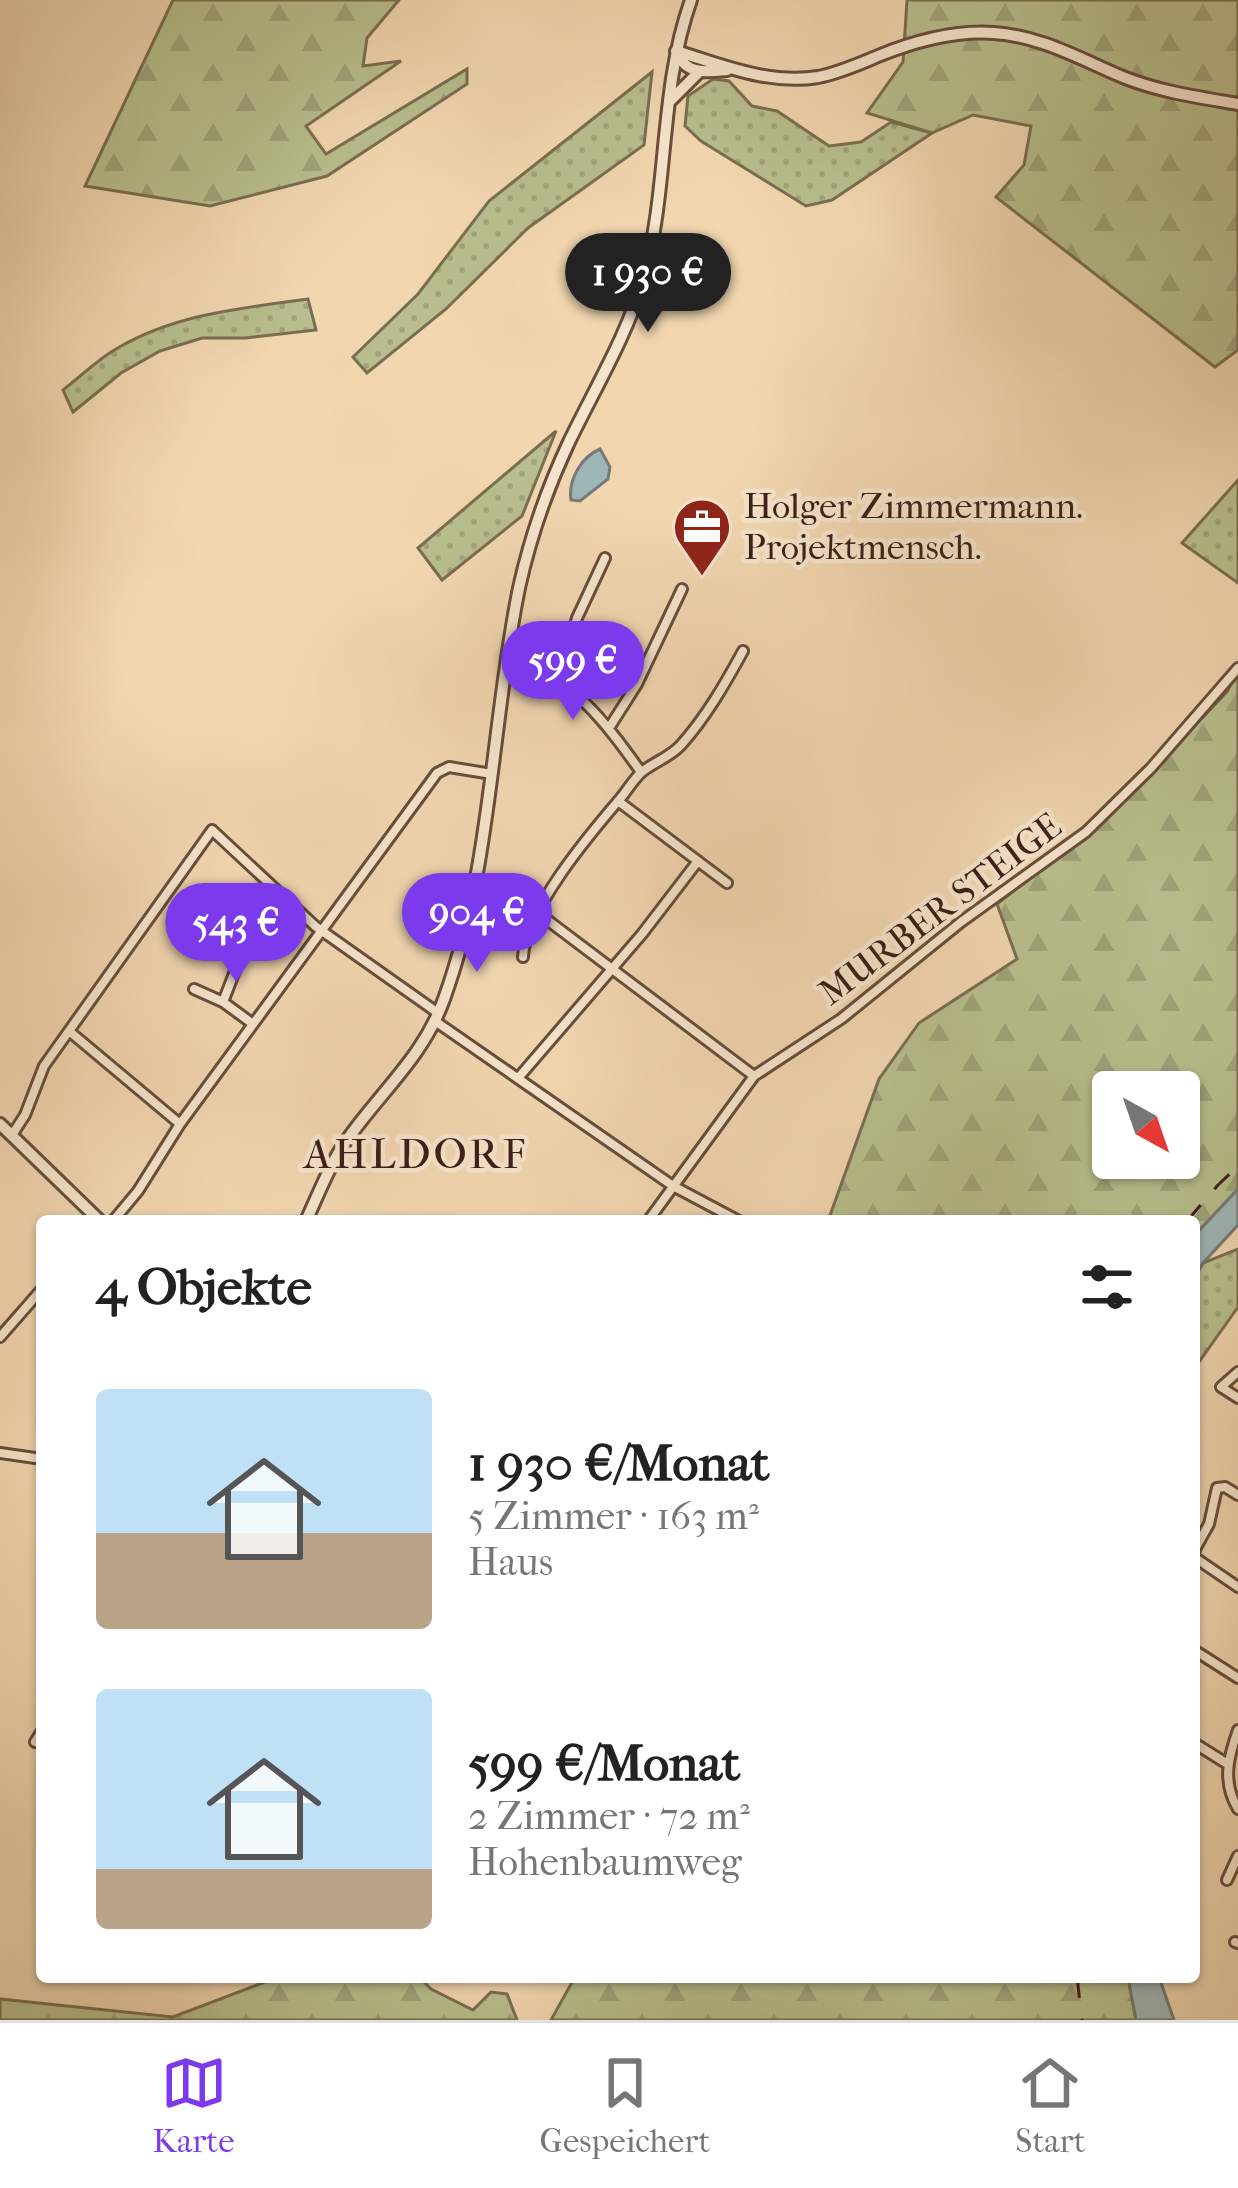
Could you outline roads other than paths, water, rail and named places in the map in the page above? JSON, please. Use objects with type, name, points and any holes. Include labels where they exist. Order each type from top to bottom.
[{"type":"street","points":[[309,1215],[340,1149],[410,1063],[437,1017],[470,915],[515,608],[530,542],[561,460],[639,293],[657,215],[676,51],[691,0]]},
{"type":"street","points":[[676,51],[686,67],[699,72],[730,70],[801,79],[841,71],[924,40],[997,33],[1068,51],[1162,91],[1238,104]]},
{"type":"street","points":[[676,51],[730,70]]},
{"type":"street","points":[[668,103],[699,72]]},
{"type":"street","points":[[559,682],[577,618],[605,558]]},
{"type":"street","points":[[609,728],[637,684],[682,589]]},
{"type":"street","points":[[524,957],[524,945],[538,913],[576,854],[641,772],[681,745],[716,698],[742,651]]},
{"type":"street","points":[[509,661],[533,666],[559,682],[609,728],[641,772]]},
{"type":"street","name":"MURBER STEIGE","points":[[652,1215],[754,1076],[841,1019],[961,922],[1086,832],[1142,778],[1238,668]]},
{"type":"street","points":[[118,1215],[436,773],[449,766],[492,773]]},
{"type":"street","points":[[618,801],[727,884]]},
{"type":"street","points":[[11,1135],[26,1115],[44,1066],[212,830],[322,932],[518,1078],[673,1186],[728,1215]]},
{"type":"street","points":[[518,1078],[698,861]]},
{"type":"street","points":[[538,913],[754,1076]]},
{"type":"street","points":[[223,1002],[240,958]]},
{"type":"street","points":[[194,989],[254,1024]]},
{"type":"street","points":[[69,1031],[180,1124]]},
{"type":"street","points":[[0,1124],[94,1215]]},
{"type":"street","points":[[0,1337],[36,1296]]},
{"type":"street","points":[[1238,1372],[1222,1387],[1238,1398]]},
{"type":"street","points":[[0,1453],[36,1458]]},
{"type":"street","points":[[1200,1543],[1216,1488],[1225,1487],[1238,1496]]},
{"type":"street","points":[[1200,1560],[1238,1587]]},
{"type":"street","points":[[1200,1654],[1238,1678]]},
{"type":"street","points":[[1238,1730],[1226,1763],[1238,1809]]},
{"type":"street","points":[[1200,1747],[1226,1763]]},
{"type":"street","points":[[1227,1880],[1238,1856]]},
{"type":"water","points":[[600,449],[610,467],[608,479],[580,501],[571,500],[577,470]]},
{"type":"water","points":[[1238,1189],[1238,1225],[1200,1268],[1200,1230]]},
{"type":"water","points":[[1129,1983],[1161,1983],[1174,2020],[1136,2020]]},
{"type":"railway","points":[[1192,1215],[1238,1166]]},
{"type":"railway","points":[[1078,1983],[1082,2020]]},
{"type":"place","name":"Holger Zimmermann. Projektmensch.","points":[[702,578]]},
{"type":"district","name":"AHLDORF","points":[[416,1154]]}]
